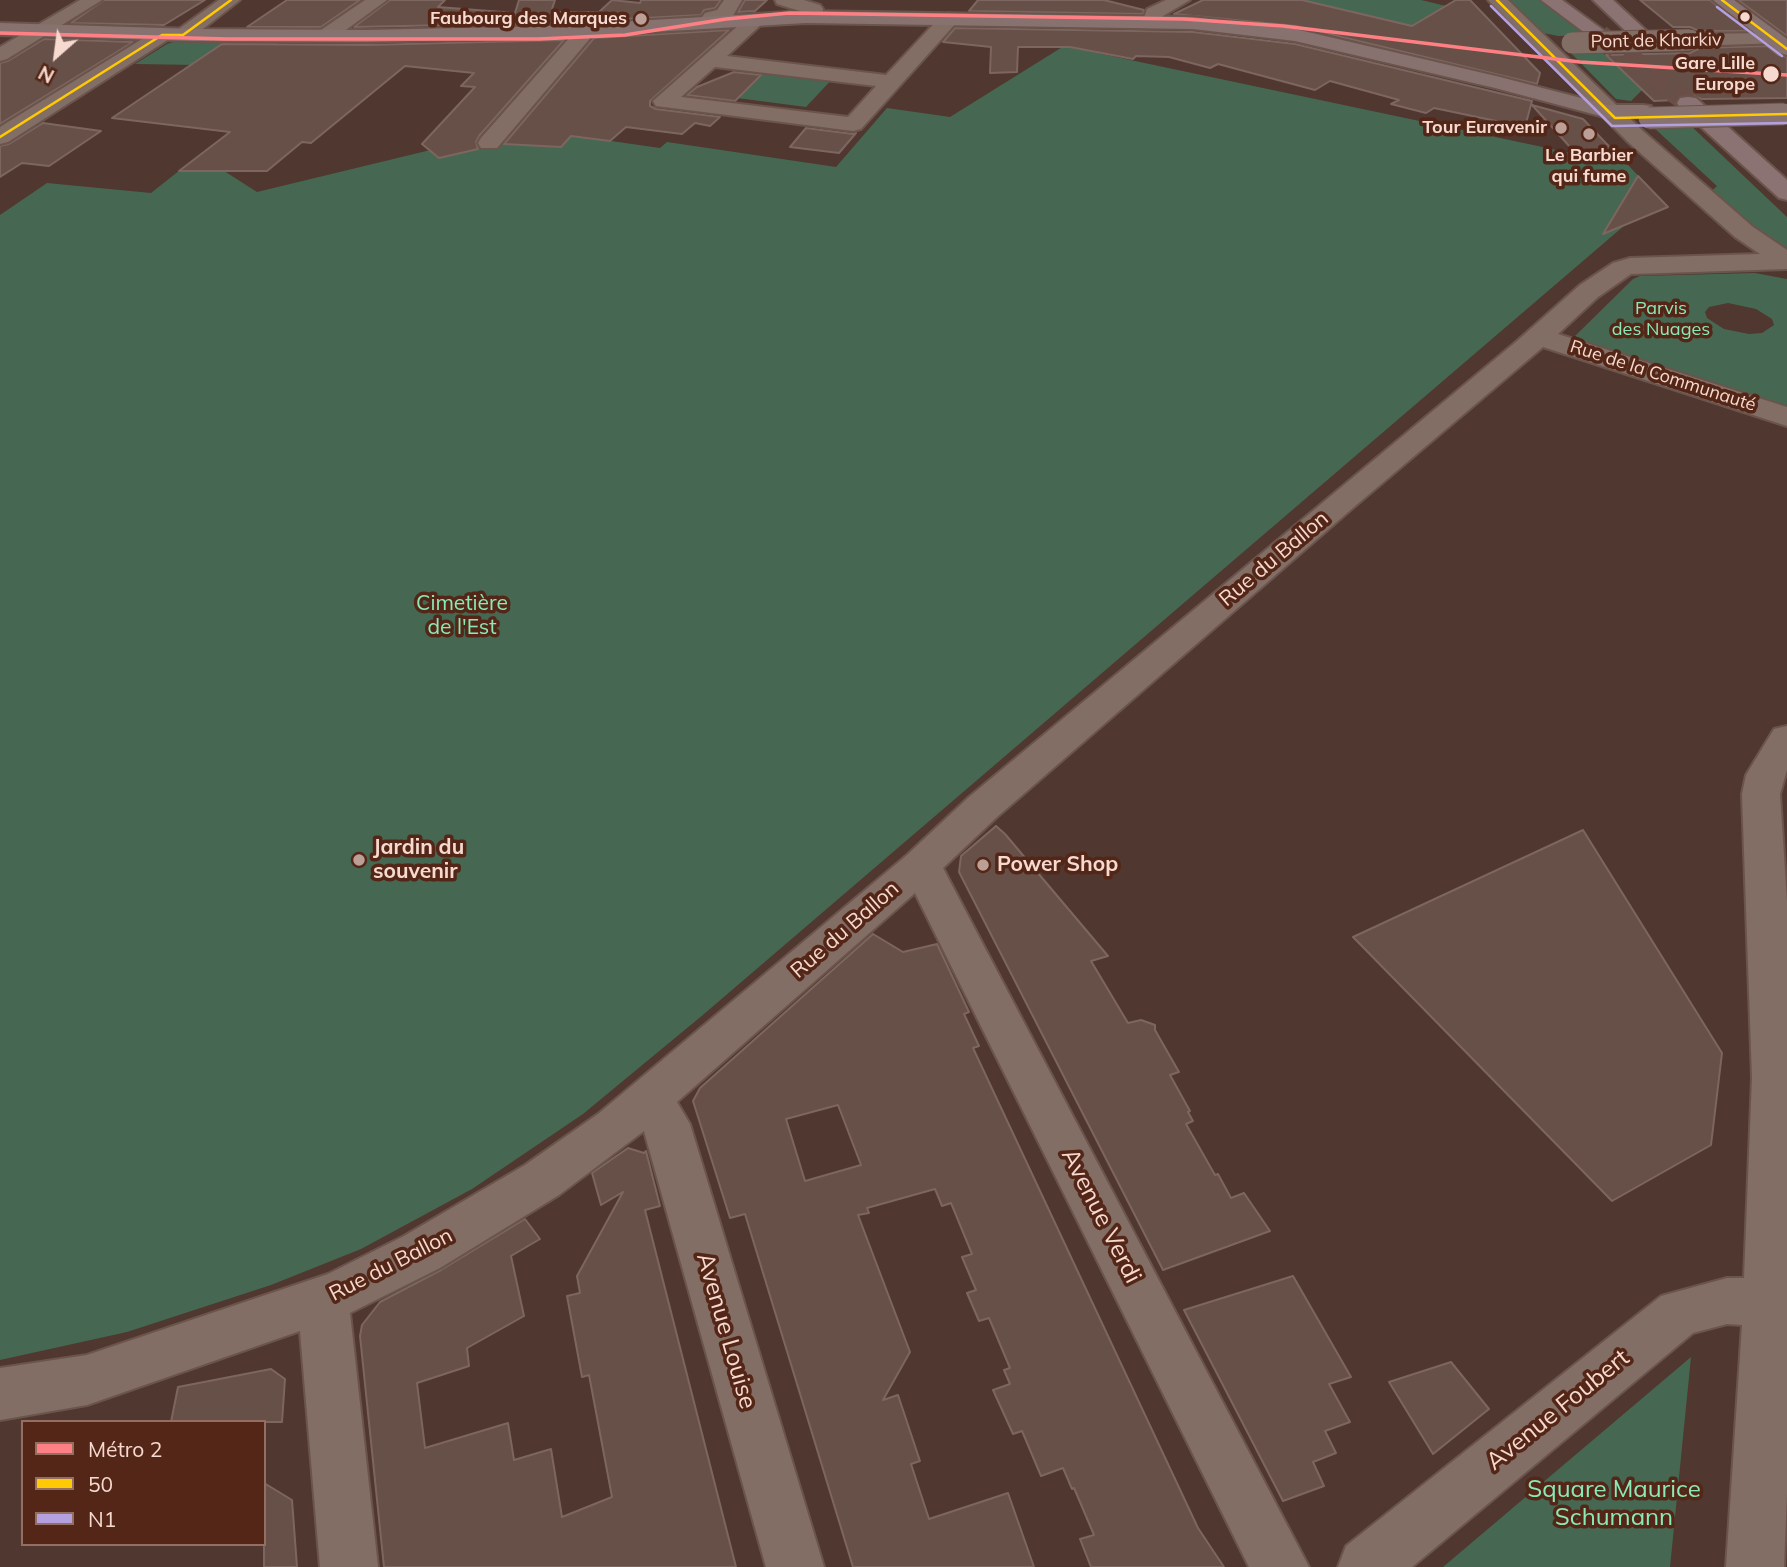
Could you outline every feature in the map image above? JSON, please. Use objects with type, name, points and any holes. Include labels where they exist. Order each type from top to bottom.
[{"type":"highway","points":[[1550,0],[1624,39]]},
{"type":"highway","points":[[1577,0],[1624,39]]},
{"type":"highway","points":[[1602,0],[1624,39]]},
{"type":"highway","points":[[1715,102],[1787,165]]},
{"type":"highway","points":[[1688,103],[1787,193]]},
{"type":"highway","points":[[1748,130],[1767,145]]},
{"type":"main road","points":[[1722,0],[1780,44]]},
{"type":"main road","points":[[0,29],[173,35],[325,36],[586,30],[756,20],[812,13],[946,19],[1210,24],[1274,31],[1507,85],[1612,115]]},
{"type":"main road","points":[[1435,69],[1505,92],[1612,115],[1784,111]]},
{"type":"main road","points":[[1507,85],[1548,85],[1560,79],[1564,69]]},
{"type":"street","points":[[0,55],[93,0]]},
{"type":"street","points":[[0,137],[231,0]]},
{"type":"street","points":[[325,36],[378,0]]},
{"type":"street","points":[[712,17],[724,15],[733,0]]},
{"type":"street","points":[[784,0],[812,13],[833,0]]},
{"type":"street","points":[[756,20],[664,101],[853,124],[946,19],[948,10],[968,0]]},
{"type":"street","points":[[1152,23],[1154,13],[1181,0]]},
{"type":"street","points":[[1497,0],[1612,115],[1744,232],[1787,261]]},
{"type":"street","points":[[489,143],[586,30]]},
{"type":"street","name":"Pont de Kharkiv","points":[[1539,44],[1624,39],[1665,45],[1690,40],[1780,44]]},
{"type":"street","points":[[710,60],[892,82]]},
{"type":"street","points":[[733,109],[776,68]]},
{"type":"street","points":[[788,116],[829,74]]},
{"type":"street","name":"Rue du Ballon","points":[[0,1394],[87,1380],[323,1300],[403,1262],[542,1180],[615,1128],[921,864],[983,807],[1538,336],[1589,291],[1613,261],[1736,251],[1746,245],[1744,232]]},
{"type":"street","name":"Rue du Ballon","points":[[1589,291],[1630,266],[1787,261]]},
{"type":"street","name":"Rue de la Communauté","points":[[1538,336],[1787,416]]},
{"type":"street","points":[[1755,1567],[1778,1301],[1775,1078],[1761,794],[1765,775],[1787,737]]},
{"type":"street","name":"Avenue Verdi","points":[[921,864],[1280,1567]]},
{"type":"street","name":"Avenue Louise","points":[[649,1098],[666,1124],[795,1567]]},
{"type":"street","points":[[323,1300],[349,1567]]},
{"type":"street","name":"Avenue Foubert","points":[[1367,1567],[1679,1312],[1727,1301],[1778,1301]]},
{"type":"green space","points":[[1254,0],[1421,0],[1446,6],[1380,45]]},
{"type":"green space","points":[[1503,0],[1541,0],[1593,35],[1558,36],[1539,32]]},
{"type":"green space","points":[[177,41],[279,42],[259,66],[135,64],[167,44]]},
{"type":"green space","name":"Cimetière de l'Est","points":[[1064,46],[1628,165],[1668,207],[1625,225],[704,1014],[583,1114],[472,1189],[361,1249],[271,1285],[127,1332],[0,1360],[0,215],[47,183],[151,193],[199,155],[257,192],[476,139],[475,142],[505,144],[520,128],[660,148],[667,142],[836,167],[887,108],[950,117]]},
{"type":"green space","points":[[1569,51],[1601,51],[1642,90],[1631,101],[1616,99]]},
{"type":"green space","points":[[768,68],[835,76],[806,107],[737,98]]},
{"type":"green space","points":[[1690,125],[1787,217],[1787,253],[1708,194],[1717,186],[1652,126]]},
{"type":"green space","name":"Parvis des Nuages","points":[[1755,273],[1787,279],[1787,407],[1580,340],[1575,336],[1633,279],[1640,276]],"holes":[[[1728,303],[1756,309],[1772,319],[1774,325],[1762,333],[1749,334],[1724,329],[1707,318],[1705,312],[1709,307]]]},
{"type":"green space","name":"Square Maurice Schumann","points":[[1691,1357],[1670,1567],[1443,1567]]},
{"type":"building","points":[[104,0],[205,0],[164,25],[71,23]]},
{"type":"building","points":[[287,0],[360,0],[321,27],[247,27]]},
{"type":"building","points":[[390,0],[445,0],[438,7],[515,13],[519,0],[555,0],[551,12],[599,12],[612,0],[640,3],[641,0],[721,0],[715,8],[704,10],[701,15],[550,23],[354,27]]},
{"type":"building","points":[[745,0],[767,0],[755,11],[738,12]]},
{"type":"building","points":[[978,0],[1104,0],[1144,10],[1143,14],[969,11]]},
{"type":"building","points":[[1203,0],[1302,0],[1412,26],[1456,0],[1470,0],[1540,73],[1537,84],[1296,26],[1174,14]]},
{"type":"building","points":[[1640,0],[1710,0],[1748,31],[1699,31],[1690,27],[1673,27]]},
{"type":"building","points":[[1738,0],[1787,0],[1787,36]]},
{"type":"building","points":[[955,28],[1193,32],[1295,44],[1532,101],[1525,127],[1434,108],[1426,113],[1391,104],[1399,100],[1330,81],[1315,90],[1218,64],[1210,68],[1169,57],[1136,56],[1133,59],[1070,47],[1018,47],[1017,72],[990,73],[991,47],[943,42]]},
{"type":"building","points":[[729,30],[650,101],[650,106],[656,109],[720,117],[710,126],[695,123],[682,134],[626,127],[610,141],[571,136],[561,147],[504,144],[594,38]]},
{"type":"building","points":[[44,39],[133,42],[0,124],[0,63]]},
{"type":"building","points":[[564,40],[479,136],[476,142],[478,149],[439,158],[422,144],[475,87],[461,86],[474,73],[405,66],[311,143],[302,142],[267,171],[179,171],[230,132],[112,118],[222,44],[367,45]]},
{"type":"building","points":[[1767,46],[1778,55],[1787,57],[1787,98],[1702,99],[1688,94],[1680,95],[1676,100],[1654,101],[1606,55],[1690,53],[1700,48]]},
{"type":"building","points":[[734,72],[761,75],[735,101],[687,95],[697,87]]},
{"type":"building","points":[[1532,105],[1583,119],[1620,158],[1570,147]]},
{"type":"building","points":[[43,123],[101,131],[49,166],[22,163],[0,177],[0,146],[9,144]]},
{"type":"building","points":[[806,128],[856,133],[839,153],[790,147]]},
{"type":"building","points":[[1638,176],[1668,207],[1603,234]]},
{"type":"building","points":[[996,826],[1108,956],[1091,961],[1128,1023],[1141,1020],[1155,1025],[1155,1030],[1179,1072],[1170,1075],[1190,1111],[1188,1112],[1193,1121],[1186,1124],[1231,1198],[1244,1193],[1270,1231],[1163,1270],[959,872],[961,856]]},
{"type":"building","points":[[1583,830],[1722,1053],[1711,1145],[1612,1201],[1353,937]]},
{"type":"building","points":[[873,934],[903,952],[937,944],[969,1012],[964,1014],[979,1046],[973,1048],[1198,1528],[1224,1567],[1091,1567],[1080,1539],[1094,1535],[1063,1468],[1041,1476],[1022,1431],[1013,1434],[993,1390],[1010,1384],[1004,1370],[1010,1368],[989,1318],[979,1321],[967,1293],[976,1290],[962,1257],[972,1254],[951,1203],[942,1206],[935,1189],[867,1208],[869,1213],[858,1215],[910,1352],[883,1400],[898,1395],[920,1461],[911,1464],[929,1519],[1008,1493],[1034,1567],[853,1567],[745,1214],[730,1218],[693,1101],[700,1088]],"holes":[[[838,1105],[861,1165],[805,1181],[786,1119]]]},
{"type":"building","points":[[628,1148],[644,1153],[646,1151],[660,1206],[645,1210],[736,1567],[384,1567],[360,1336],[362,1325],[380,1302],[441,1270],[525,1219],[540,1239],[511,1256],[524,1316],[467,1348],[469,1366],[417,1383],[425,1448],[508,1423],[514,1460],[551,1449],[562,1517],[612,1497],[589,1375],[582,1377],[567,1296],[580,1293],[577,1276],[623,1192],[601,1205],[592,1173]]},
{"type":"building","points":[[1293,1276],[1351,1377],[1329,1384],[1350,1422],[1325,1431],[1336,1453],[1313,1462],[1324,1486],[1283,1501],[1184,1310]]},
{"type":"building","points":[[1451,1362],[1489,1409],[1433,1454],[1389,1382]]},
{"type":"building","points":[[271,1369],[285,1379],[282,1422],[171,1420],[178,1387]]},
{"type":"building","points":[[266,1484],[292,1500],[297,1567],[264,1567]]},
{"type":"tunnel","points":[[1600,35],[1688,103]]},
{"type":"metro line","name":"2","points":[[0,33],[227,39],[539,39],[625,35],[726,19],[789,13],[1184,19],[1283,26],[1580,62],[1787,75]]},
{"type":"transit line","name":"50","points":[[0,137],[162,35],[183,35],[231,0]]},
{"type":"transit line","name":"50","points":[[1497,0],[1615,118],[1787,114]]},
{"type":"transit line","name":"50","points":[[1722,0],[1787,49]]},
{"type":"transit line","name":"N1","points":[[1491,6],[1612,126],[1787,123]]},
{"type":"transit line","name":"N1","points":[[1717,7],[1782,56]]},
{"type":"place","name":"Faubourg des Marques","points":[[641,19]]},
{"type":"place","name":"Gare Lille Europe","points":[[1771,74]]},
{"type":"place","name":"Tour Euravenir","points":[[1561,128]]},
{"type":"place","name":"Le Barbier qui fume","points":[[1589,134]]},
{"type":"place","name":"Jardin du souvenir","points":[[359,860]]},
{"type":"place","name":"Power Shop","points":[[983,865]]}]
